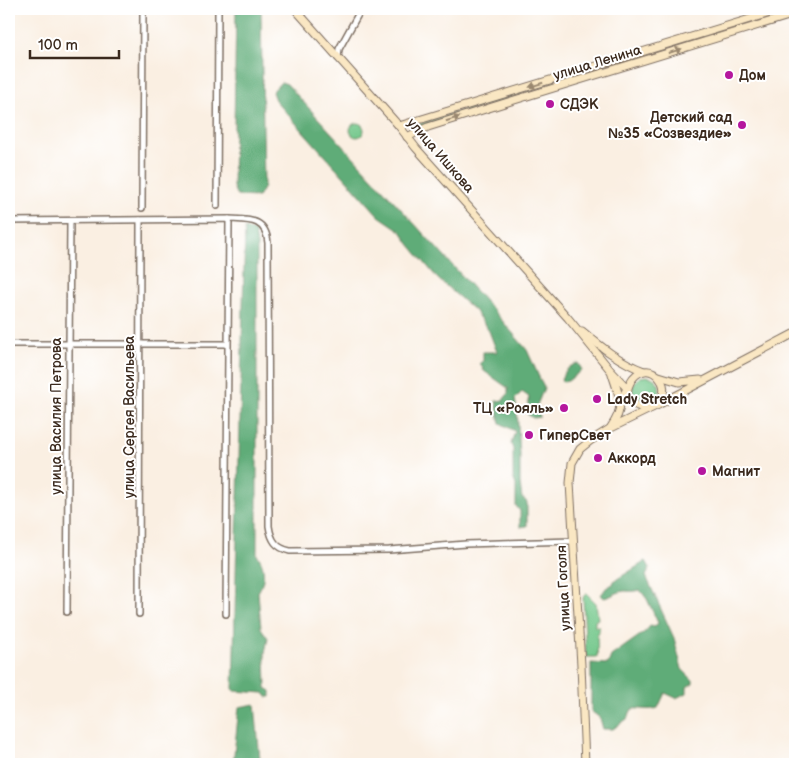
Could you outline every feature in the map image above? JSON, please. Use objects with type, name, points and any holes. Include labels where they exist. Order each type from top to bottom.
[{"type":"street","points":[[142,9],[142,208]]},
{"type":"street","points":[[217,206],[218,9]]},
{"type":"street","name":"улица Ишкова","points":[[296,9],[568,318],[627,388]]},
{"type":"street","points":[[338,58],[339,50],[360,9]]},
{"type":"street","name":"улица Ленина","points":[[399,126],[783,9]]},
{"type":"street","name":"улица Ленина","points":[[407,137],[428,127],[795,14]]},
{"type":"street","points":[[226,614],[229,219]]},
{"type":"street","points":[[9,222],[229,219],[254,221],[262,226],[267,234],[269,526],[273,542],[277,546],[290,550],[388,550],[466,544],[573,541]]},
{"type":"street","name":"улица Сергея Васильева","points":[[138,614],[140,220]]},
{"type":"street","name":"улица Василия Петрова","points":[[67,612],[70,221]]},
{"type":"street","name":"улица Ишкова","points":[[568,318],[613,355],[644,372]]},
{"type":"street","points":[[627,388],[629,398],[634,404],[640,408],[654,407],[795,333]]},
{"type":"street","points":[[9,344],[227,344]]},
{"type":"street","points":[[611,371],[621,401]]},
{"type":"street","points":[[610,428],[616,419],[621,401],[631,379],[635,375],[644,372],[679,382],[708,379]]},
{"type":"street","points":[[654,407],[663,396],[664,389],[663,383],[658,376]]},
{"type":"street","name":"улица Гоголя","points":[[585,764],[570,483],[572,463],[585,444],[610,428],[654,407]]},
{"type":"green space","points":[[236,9],[261,9],[264,187],[258,197],[237,196],[233,187]]},
{"type":"green space","points":[[790,9],[795,10],[410,129],[409,127]]},
{"type":"green space","points":[[281,82],[287,84],[494,311],[527,350],[544,388],[537,405],[540,417],[533,418],[527,414],[529,397],[522,392],[515,399],[520,454],[520,484],[522,498],[527,502],[527,526],[520,527],[520,511],[516,506],[516,485],[513,478],[513,449],[511,444],[515,431],[500,423],[496,401],[503,400],[508,394],[508,388],[484,371],[480,363],[483,361],[483,352],[497,352],[489,331],[474,310],[438,279],[409,244],[401,231],[379,216],[275,100],[272,92]]},
{"type":"green space","points":[[354,123],[360,123],[364,130],[360,137],[354,137],[350,133],[350,127]]},
{"type":"green space","points":[[245,228],[255,232],[257,245],[257,555],[262,564],[264,574],[258,592],[261,628],[268,638],[265,653],[266,688],[271,691],[271,697],[267,697],[264,693],[234,691],[233,689]]},
{"type":"green space","points":[[578,363],[582,370],[568,381],[563,382],[561,380],[565,372],[572,365]]},
{"type":"green space","points":[[646,376],[656,380],[660,390],[656,400],[646,404],[636,400],[632,390],[636,380]]},
{"type":"green space","points":[[646,561],[650,568],[646,576],[674,638],[682,669],[693,680],[693,683],[687,687],[687,693],[676,698],[665,693],[658,708],[632,709],[627,719],[613,729],[603,729],[600,718],[591,711],[591,663],[608,664],[611,656],[646,631],[650,626],[655,627],[658,623],[647,599],[640,590],[624,591],[604,598],[601,595],[614,581]]},
{"type":"green space","points":[[585,594],[596,603],[598,619],[595,621],[595,627],[599,627],[599,633],[597,634],[597,657],[586,657],[583,598]]},
{"type":"green space","points":[[255,704],[260,760],[263,764],[233,764],[239,707]]},
{"type":"place","name":"Дом","points":[[729,75]]},
{"type":"place","name":"СДЭК","points":[[550,104]]},
{"type":"place","name":"Детский сад №35 «Созвездие»","points":[[742,125]]},
{"type":"place","name":"Lady Stretch","points":[[597,399]]},
{"type":"place","name":"ТЦ «Рояль»","points":[[564,408]]},
{"type":"place","name":"ГиперСвет","points":[[529,435]]},
{"type":"place","name":"Аккорд","points":[[598,458]]},
{"type":"place","name":"Магнит","points":[[702,471]]}]
